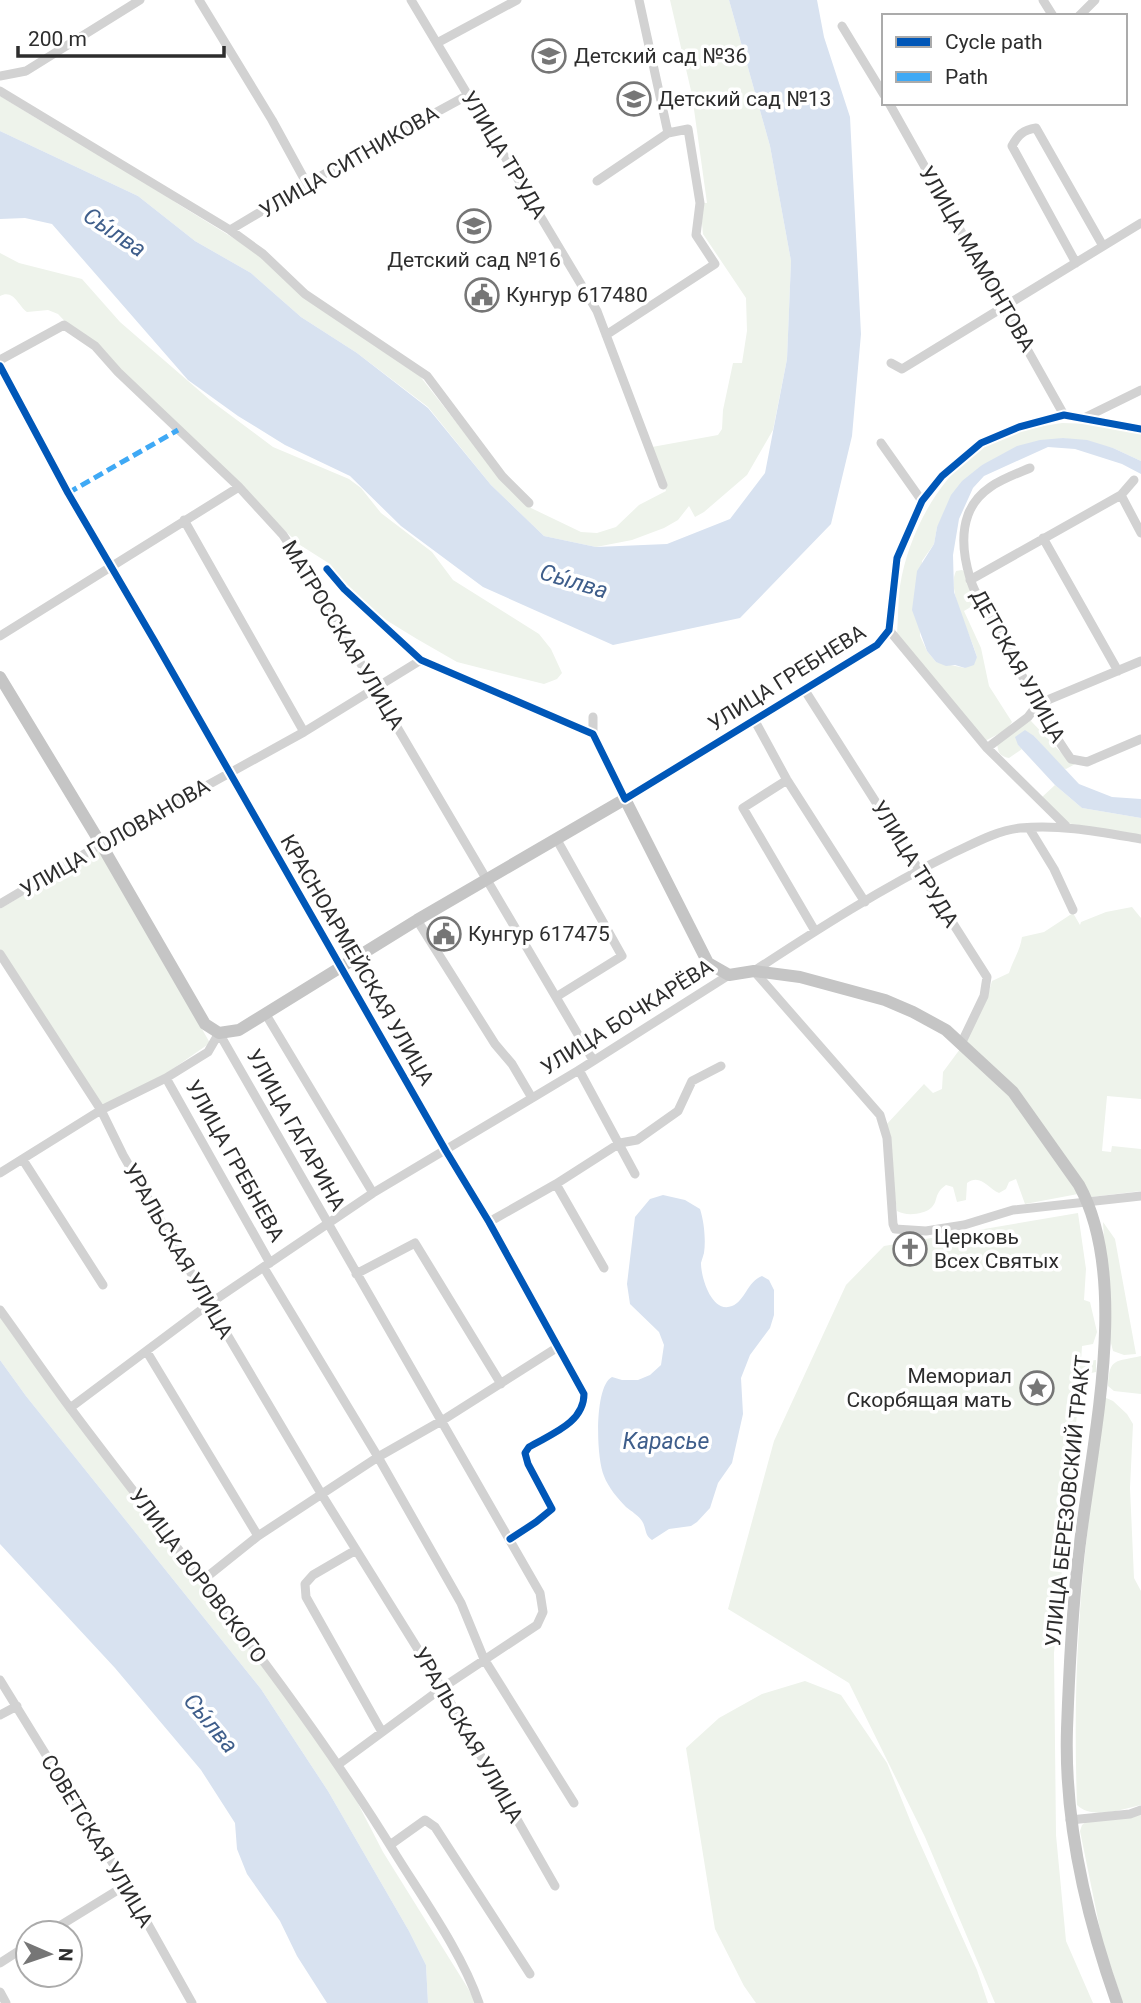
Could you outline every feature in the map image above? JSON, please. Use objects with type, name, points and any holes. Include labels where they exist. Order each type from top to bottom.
[{"type":"main road","name":"УЛИЦА ГАГАРИНА","points":[[0,677],[205,1024],[219,1033]]},
{"type":"main road","name":"УЛИЦА ГРЕБНЕВА","points":[[219,1033],[239,1030],[417,920],[625,799]]},
{"type":"main road","points":[[625,799],[708,964],[729,975]]},
{"type":"main road","name":"УЛИЦА БОЧКАРЁВА","points":[[729,975],[754,971]]},
{"type":"main road","name":"УЛИЦА БЕРЕЗОВСКИЙ ТРАКТ","points":[[754,971],[800,977],[885,1000],[946,1030],[1013,1092],[1066,1164],[1087,1200],[1099,1241],[1105,1304],[1102,1374],[1078,1561],[1067,1731],[1070,1820],[1099,1952],[1117,2003]]},
{"type":"street","points":[[0,76],[26,71],[140,0]]},
{"type":"street","points":[[199,0],[272,120],[307,184]]},
{"type":"street","name":"УЛИЦА ТРУДА","points":[[411,0],[597,311],[607,335]]},
{"type":"street","points":[[437,43],[517,0]]},
{"type":"street","points":[[639,0],[667,133]]},
{"type":"street","points":[[1081,14],[1095,0]]},
{"type":"street","points":[[842,26],[882,92]]},
{"type":"street","points":[[0,91],[230,230],[262,254],[305,294],[427,376],[502,476],[529,503]]},
{"type":"street","name":"УЛИЦА СИТНИКОВА","points":[[230,230],[468,95]]},
{"type":"street","name":"УЛИЦА МАМОНТОВА","points":[[893,105],[1064,415]]},
{"type":"street","points":[[1076,263],[1012,146],[1026,130],[1036,128],[1103,246]]},
{"type":"street","points":[[597,181],[667,133],[688,129],[700,203],[696,235],[715,264],[607,335],[663,485]]},
{"type":"street","points":[[891,363],[902,369],[1141,223]]},
{"type":"street","name":"МАТРОССКАЯ УЛИЦА","points":[[0,360],[65,325],[95,346],[239,487],[283,535],[332,610],[374,688],[593,1060]]},
{"type":"street","name":"КРАСНОАРМЕЙСКАЯ УЛИЦА","points":[[0,366],[110,567],[489,1222],[584,1394],[584,1405],[576,1419],[529,1447],[525,1453],[552,1509],[510,1539]]},
{"type":"street","points":[[1084,418],[1141,390]]},
{"type":"street","name":"УЛИЦА ГРЕБНЕВА","points":[[625,799],[877,646],[889,630],[897,558],[922,501],[942,476],[981,443],[1019,427],[1064,415],[1141,429]]},
{"type":"street","points":[[881,443],[922,501]]},
{"type":"street","points":[[1030,468],[999,481],[979,496],[968,514],[964,542],[970,580],[1121,495],[1134,480]]},
{"type":"street","points":[[0,636],[239,487]]},
{"type":"street","points":[[1121,495],[1141,533]]},
{"type":"street","points":[[184,520],[304,732]]},
{"type":"street","points":[[1043,538],[1118,671]]},
{"type":"street","points":[[327,569],[344,589],[421,660],[593,734]]},
{"type":"street","name":"ДЕТСКАЯ УЛИЦА","points":[[970,580],[1048,726],[1071,759],[1087,762],[1141,739]]},
{"type":"street","points":[[889,630],[987,748],[1066,826]]},
{"type":"street","name":"УЛИЦА ГОЛОВАНОВА","points":[[0,904],[101,844],[304,732],[421,660]]},
{"type":"street","points":[[987,748],[1028,717],[1038,704],[1141,661]]},
{"type":"street","name":"УЛИЦА ТРУДА","points":[[804,689],[986,977],[984,996],[961,1044]]},
{"type":"street","points":[[593,718],[593,734],[625,799]]},
{"type":"street","points":[[755,721],[788,780],[865,902]]},
{"type":"street","points":[[788,780],[743,808],[816,931]]},
{"type":"street","name":"УЛИЦА БОЧКАРЁВА","points":[[754,971],[918,870],[992,835],[1029,828],[1066,826],[1141,839]]},
{"type":"street","points":[[1029,828],[1054,869],[1073,909]]},
{"type":"street","points":[[556,997],[622,956],[557,840]]},
{"type":"street","name":"УЛИЦА БОЧКАРЁВА","points":[[417,920],[532,1098]]},
{"type":"street","name":"УРАЛЬСКАЯ УЛИЦА","points":[[0,954],[101,1110],[123,1155],[208,1304],[442,1688],[555,1886]]},
{"type":"street","points":[[754,971],[880,1115],[887,1138],[895,1229],[926,1231],[964,1225],[1013,1210],[1141,1196]]},
{"type":"street","name":"УЛИЦА БОЧКАРЁВА","points":[[70,1408],[208,1304],[328,1226],[373,1193],[579,1070],[729,975]]},
{"type":"street","points":[[265,1013],[373,1193]]},
{"type":"street","name":"УЛИЦА ГРЕБНЕВА","points":[[0,1174],[101,1110],[166,1078],[208,1052],[219,1033]]},
{"type":"street","name":"УЛИЦА ГАГАРИНА","points":[[219,1033],[540,1593],[542,1612],[537,1625],[484,1659]]},
{"type":"street","points":[[489,1222],[620,1143],[638,1140],[678,1111],[692,1081],[721,1066]]},
{"type":"street","points":[[579,1070],[635,1174]]},
{"type":"street","name":"УЛИЦА ГРЕБНЕВА","points":[[166,1078],[267,1266]]},
{"type":"street","points":[[23,1160],[103,1285]]},
{"type":"street","points":[[556,1184],[604,1268]]},
{"type":"street","points":[[356,1274],[415,1243],[501,1384]]},
{"type":"street","points":[[267,1266],[461,1603],[484,1659],[575,1803]]},
{"type":"street","name":"УЛИЦА ВОРОВСКОГО","points":[[0,1310],[70,1408],[203,1580],[339,1764],[446,1939],[474,1987],[479,2003]]},
{"type":"street","points":[[203,1580],[257,1536],[378,1457],[443,1420],[558,1347]]},
{"type":"street","points":[[147,1352],[257,1536]]},
{"type":"street","points":[[356,1550],[313,1575],[305,1584],[306,1597],[382,1732]]},
{"type":"street","points":[[339,1764],[484,1659]]},
{"type":"street","name":"СОВЕТСКАЯ УЛИЦА","points":[[0,1680],[126,1885],[192,2003]]},
{"type":"street","points":[[0,1716],[17,1706]]},
{"type":"street","points":[[1070,1820],[1130,1814],[1141,1810]]},
{"type":"street","points":[[390,1845],[425,1820],[435,1827],[530,1973]]},
{"type":"street","points":[[71,1919],[126,1885]]},
{"type":"street","points":[[0,1992],[6,2003]]},
{"type":"shaded area","points":[[670,0],[729,0],[770,146],[791,261],[787,359],[773,430],[747,475],[704,512],[695,517],[689,506],[678,520],[632,540],[596,547],[544,536],[491,485],[428,407],[357,353],[301,317],[251,273],[195,241],[138,196],[0,131],[0,96],[69,138],[135,172],[178,204],[256,252],[419,375],[489,464],[531,508],[581,532],[597,533],[616,527],[639,505],[666,491],[652,447],[718,435],[722,429],[723,410],[733,363],[742,363],[747,331],[746,298],[703,234],[700,203],[707,203],[692,95]]},
{"type":"shaded area","points":[[0,253],[19,263],[82,279],[120,322],[210,400],[273,447],[349,479],[361,488],[381,513],[432,552],[453,580],[539,634],[551,649],[562,673],[557,679],[544,684],[457,662],[386,620],[347,587],[330,564],[300,545],[277,523],[115,364],[105,351],[74,331],[58,314],[48,310],[27,312],[12,296],[0,296]]},
{"type":"shaded area","points":[[1062,423],[1095,424],[1141,432],[1141,461],[1113,448],[1063,438],[982,465],[937,527],[934,544],[922,561],[920,636],[936,662],[965,668],[977,657],[954,590],[956,571],[962,570],[966,573],[981,601],[964,611],[981,648],[989,686],[1012,722],[1006,730],[985,741],[897,635],[899,592],[904,567],[917,530],[936,495],[975,452],[1006,436]]},
{"type":"shaded area","points":[[1027,721],[1031,721],[1068,760],[1077,763],[1066,769],[1062,768],[1034,736],[1018,745],[1022,749],[1009,758],[1001,755],[997,743]]},
{"type":"shaded area","points":[[1055,785],[1082,808],[1141,818],[1141,835],[1066,823],[1041,798]]},
{"type":"shaded area","points":[[99,850],[210,1043],[161,1077],[103,1106],[0,949],[0,909]]},
{"type":"shaded area","points":[[1132,907],[1141,918],[1141,1099],[1107,1096],[1102,1151],[1111,1152],[1112,1146],[1141,1149],[1141,1191],[1091,1197],[1016,1089],[966,1041],[986,1001],[992,981],[1009,973],[1022,937],[1044,932],[1073,913],[1080,925],[1081,922],[1106,912]]},
{"type":"shaded area","points":[[960,1049],[1010,1093],[1078,1194],[1025,1204],[1016,1179],[1009,1182],[1006,1189],[999,1193],[980,1180],[972,1180],[967,1183],[966,1200],[957,1202],[953,1187],[946,1185],[939,1191],[928,1210],[914,1214],[897,1211],[886,1125],[924,1084],[933,1093],[942,1089],[943,1072]]},
{"type":"shaded area","points":[[1078,1213],[1086,1269],[1084,1300],[1090,1302],[1097,1332],[1093,1344],[1082,1346],[1081,1362],[1096,1360],[1096,1372],[1082,1375],[1080,1369],[1082,1392],[1079,1393],[1054,1653],[1056,1835],[1066,1941],[1093,2003],[995,2003],[925,1837],[849,1683],[728,1609],[774,1441],[846,1285],[884,1246]]},
{"type":"shaded area","points":[[1103,1222],[1115,1239],[1136,1354],[1124,1355],[1113,1351],[1110,1339]]},
{"type":"shaded area","points":[[0,1313],[337,1763],[383,1852],[475,2003],[428,2003],[426,1965],[328,1791],[261,1689],[0,1360]]},
{"type":"shaded area","points":[[1141,1356],[1141,1394],[1114,1391],[1108,1386],[1110,1370],[1115,1362]]},
{"type":"shaded area","points":[[1104,1397],[1113,1401],[1127,1414],[1133,1424],[1130,1488],[1134,1578],[1141,1591],[1141,1805],[1099,1813],[1077,1805],[1076,1716],[1083,1570]]},
{"type":"shaded area","points":[[805,1681],[841,1695],[887,1763],[977,1970],[988,2003],[756,2003],[744,1986],[715,1929],[686,1748],[719,1718],[762,1694]]},
{"type":"shaded area","points":[[1141,1814],[1141,2003],[1123,2003],[1103,1944],[1080,1831],[1086,1822]]},
{"type":"water","name":"Сы́лва","points":[[729,0],[817,0],[824,37],[850,117],[861,334],[852,436],[831,524],[740,618],[613,645],[483,587],[401,526],[350,476],[285,445],[188,380],[52,224],[25,218],[0,219],[0,131],[138,196],[195,241],[251,273],[301,317],[357,353],[428,408],[491,485],[544,536],[596,547],[667,544],[730,519],[765,473],[787,359],[791,261],[770,146]]},
{"type":"water","points":[[1063,438],[1087,440],[1113,448],[1141,461],[1141,474],[1122,464],[1075,449],[1048,447],[984,476],[973,488],[959,519],[953,555],[954,592],[977,657],[974,665],[965,668],[936,662],[927,651],[912,610],[917,571],[934,544],[937,527],[951,495],[962,481],[982,465],[1017,446]]},
{"type":"water","points":[[1025,730],[1034,736],[1079,784],[1112,797],[1141,799],[1141,818],[1082,808],[1055,785],[1018,745],[1015,737]]},
{"type":"water","name":"Карасье","points":[[663,1195],[685,1200],[700,1209],[705,1237],[701,1263],[713,1300],[725,1307],[732,1306],[762,1276],[769,1280],[774,1290],[774,1315],[770,1328],[750,1355],[741,1378],[743,1414],[732,1463],[718,1483],[710,1508],[691,1526],[669,1529],[652,1540],[641,1519],[626,1507],[606,1480],[599,1454],[598,1423],[602,1394],[606,1383],[612,1377],[638,1380],[650,1375],[661,1365],[664,1345],[659,1332],[630,1304],[627,1284],[635,1217],[650,1199]]},
{"type":"water","name":"Сы́лва","points":[[0,1360],[261,1689],[328,1791],[409,1931],[426,1965],[428,2003],[327,2003],[297,1956],[280,1921],[247,1874],[237,1849],[235,1823],[201,1770],[115,1668],[0,1544]]},
{"type":"marked path","points":[[68,493],[178,430]]},
{"type":"cycle path","points":[[0,366],[68,493],[489,1222],[584,1394],[583,1404],[572,1420],[529,1447],[525,1453],[552,1509],[510,1539]]},
{"type":"cycle path","points":[[327,569],[344,589],[421,660],[593,734],[625,799],[877,645],[889,630],[897,558],[922,501],[942,476],[981,443],[1019,427],[1064,415],[1141,429]]},
{"type":"place","name":"Детский сад №36","points":[[549,56]]},
{"type":"place","name":"Детский сад №13","points":[[634,99]]},
{"type":"place","name":"Детский сад №16","points":[[474,226]]},
{"type":"place","name":"Кунгур 617480","points":[[482,295]]},
{"type":"place","name":"Кунгур 617475","points":[[444,934]]},
{"type":"place","name":"Церковь Всех Святых","points":[[910,1249]]},
{"type":"place","name":"Мемориал Скорбящая мать","points":[[1037,1388]]}]
